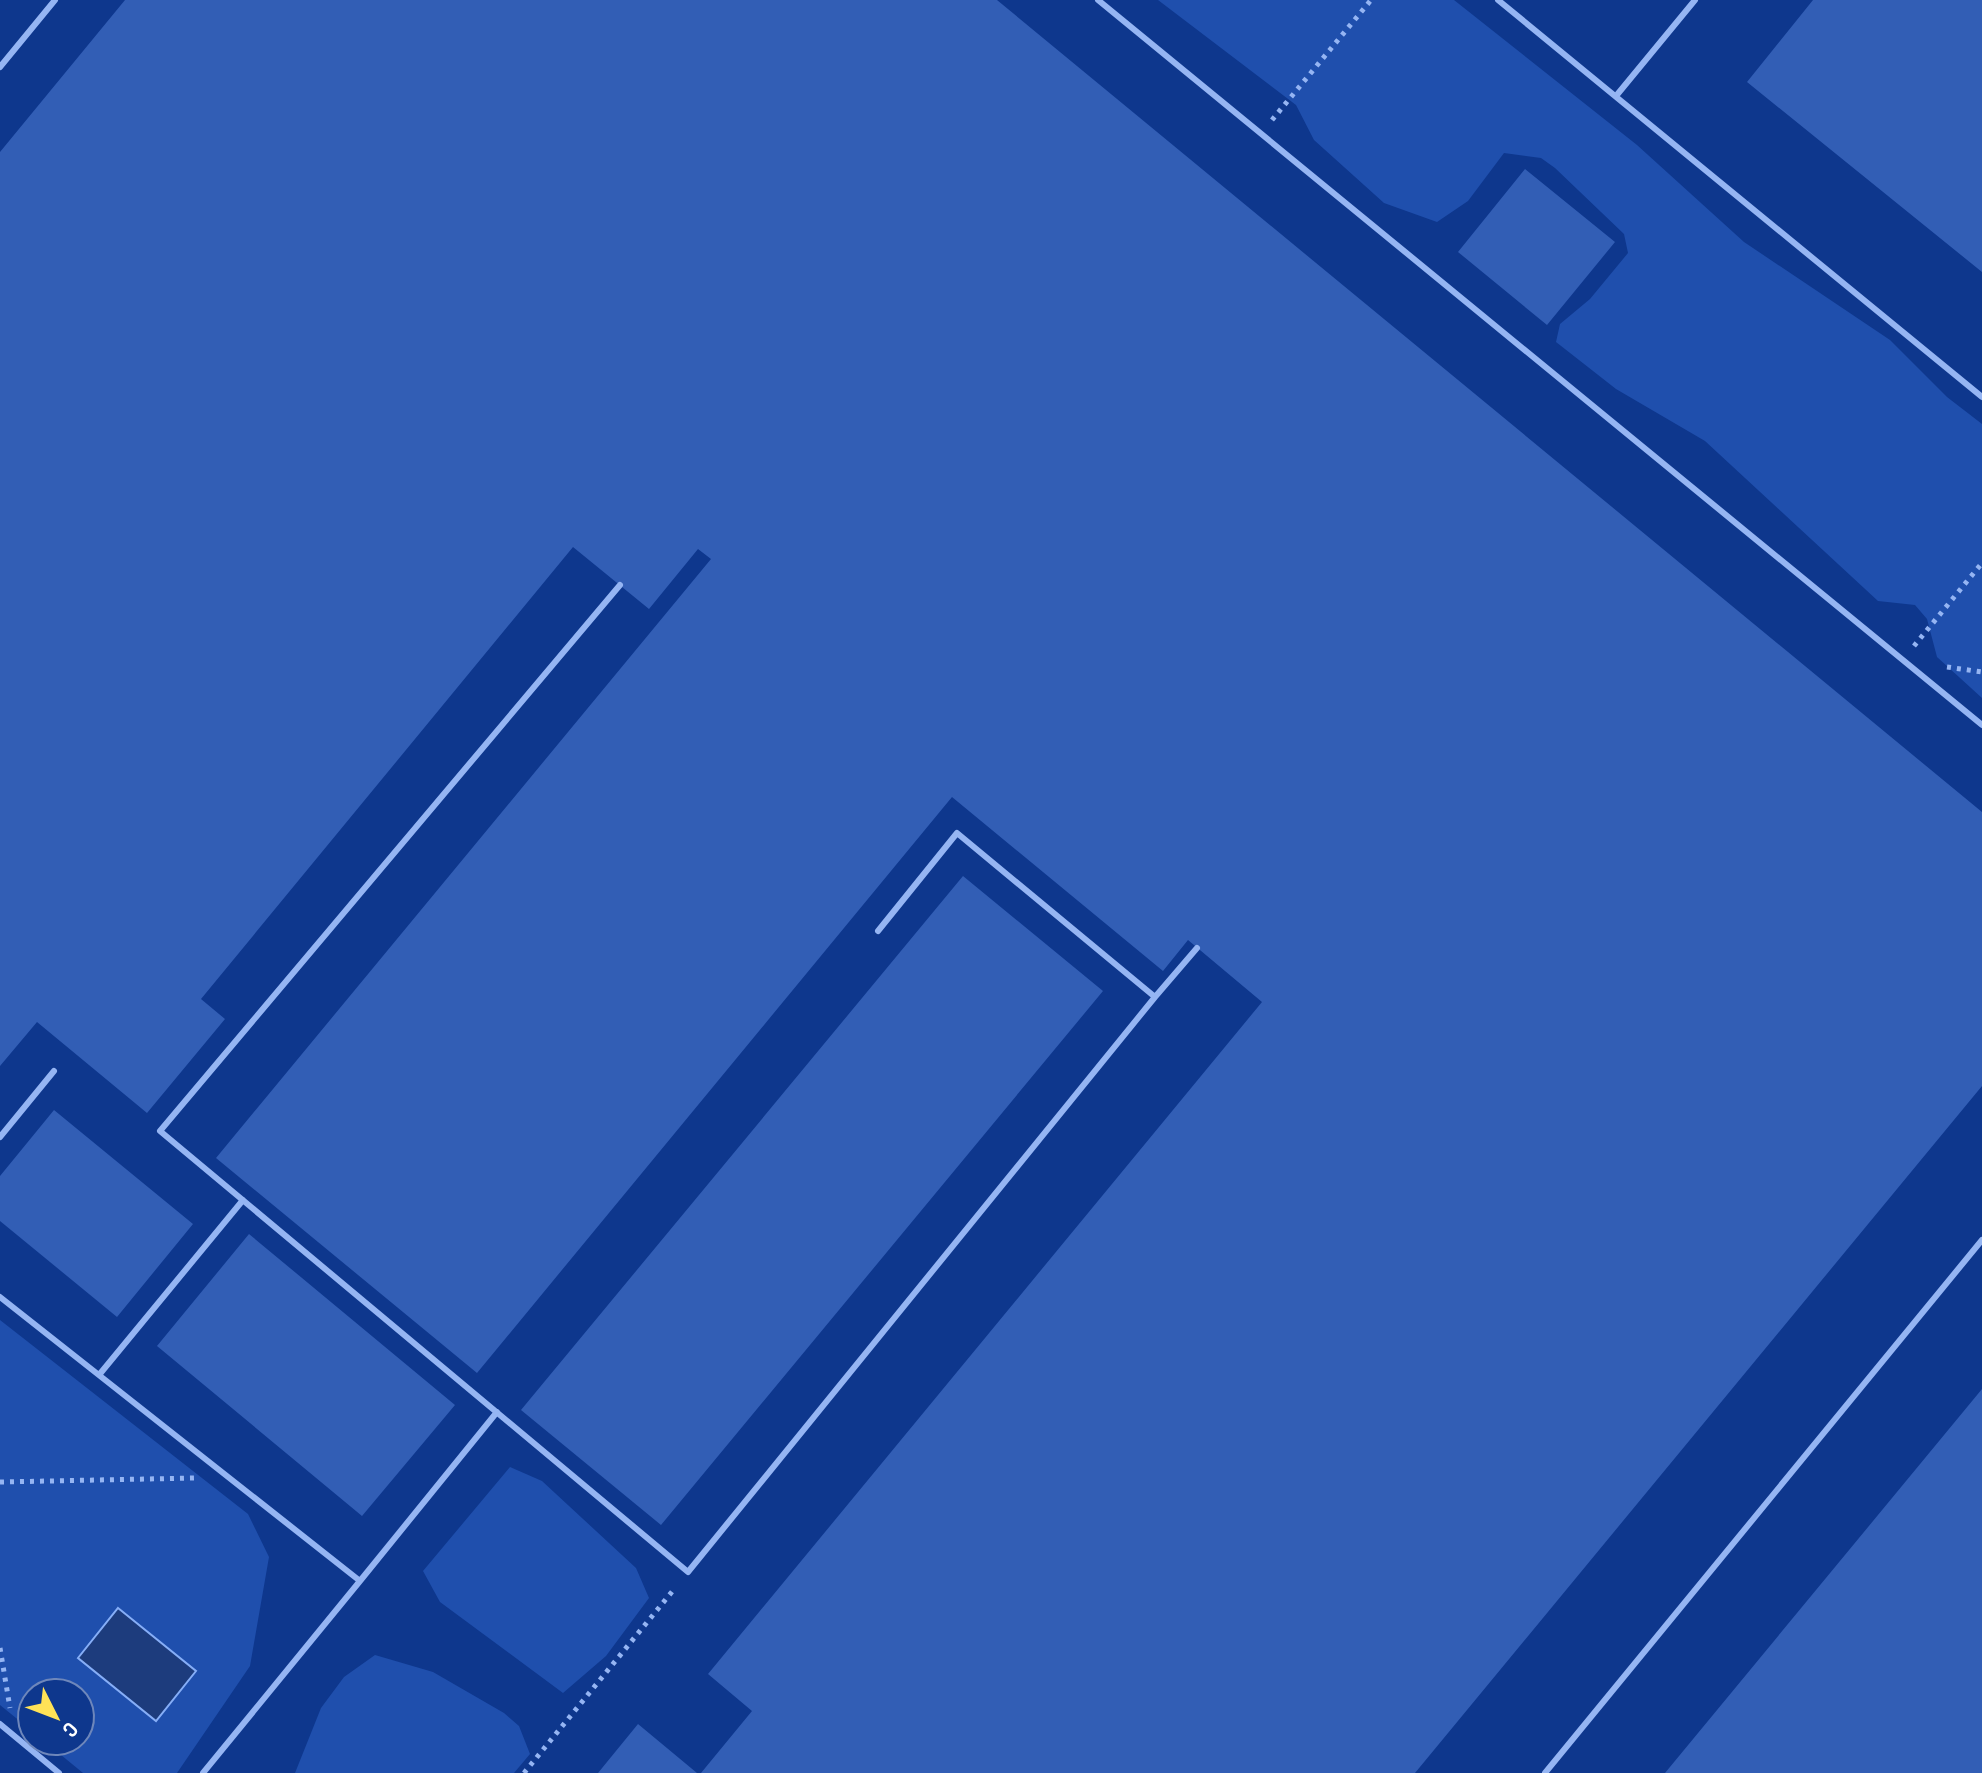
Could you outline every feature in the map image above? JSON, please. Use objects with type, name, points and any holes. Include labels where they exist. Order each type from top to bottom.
[{"type":"lane","points":[[0,67],[55,0]]},
{"type":"lane","points":[[1098,0],[1982,725]]},
{"type":"lane","points":[[1498,0],[1982,397]]},
{"type":"lane","points":[[1616,96],[1695,0]]},
{"type":"lane","points":[[620,585],[160,1131],[688,1572],[1197,948]]},
{"type":"lane","points":[[878,931],[957,833],[1155,997]]},
{"type":"lane","points":[[0,1137],[54,1071]]},
{"type":"lane","points":[[99,1375],[243,1200]]},
{"type":"lane","points":[[1545,1773],[1982,1240]]},
{"type":"lane","points":[[0,1297],[360,1581]]},
{"type":"lane","points":[[203,1773],[497,1412]]},
{"type":"lane","points":[[0,1724],[59,1773]]},
{"type":"path","points":[[1261,133],[1371,0]]},
{"type":"path","points":[[1903,660],[1982,563]]},
{"type":"path","points":[[0,1482],[228,1477]]},
{"type":"path","points":[[524,1773],[688,1572]]},
{"type":"path","points":[[0,1648],[15,1737]]},
{"type":"shaded area","points":[[1158,0],[1454,0],[1637,145],[1744,242],[1890,340],[1947,397],[1982,424],[1982,698],[1937,657],[1927,619],[1915,605],[1878,601],[1705,441],[1616,389],[1556,342],[1560,324],[1590,299],[1628,253],[1624,234],[1555,168],[1541,158],[1504,153],[1468,201],[1437,222],[1384,203],[1314,140],[1296,105]]},
{"type":"shaded area","points":[[0,1320],[248,1514],[269,1557],[250,1666],[177,1773],[83,1773],[64,1757],[96,1757],[96,1677],[16,1677],[16,1718],[0,1705]]},
{"type":"shaded area","points":[[510,1467],[542,1481],[636,1568],[649,1598],[606,1656],[563,1693],[440,1602],[423,1571]]},
{"type":"shaded area","points":[[118,1608],[196,1671],[156,1721],[78,1658]]},
{"type":"shaded area","points":[[375,1655],[433,1672],[504,1713],[519,1726],[530,1754],[514,1773],[295,1773],[321,1708],[344,1677]]},
{"type":"building","points":[[125,0],[997,0],[1982,812],[1982,1086],[1415,1773],[701,1773],[752,1711],[708,1674],[1262,1002],[1188,940],[1163,971],[952,797],[477,1373],[216,1158],[711,559],[698,549],[649,609],[573,547],[201,999],[225,1019],[147,1113],[37,1022],[0,1066],[0,152]]},
{"type":"building","points":[[1813,0],[1982,0],[1982,272],[1747,82]]},
{"type":"building","points":[[1525,169],[1615,242],[1547,325],[1458,252]]},
{"type":"building","points":[[963,876],[1103,991],[661,1525],[521,1410]]},
{"type":"building","points":[[54,1110],[193,1224],[117,1317],[0,1221],[0,1176]]},
{"type":"building","points":[[249,1234],[455,1405],[362,1516],[157,1346]]},
{"type":"building","points":[[1982,1389],[1982,1773],[1665,1773]]},
{"type":"building","points":[[638,1724],[697,1773],[598,1773]]}]
